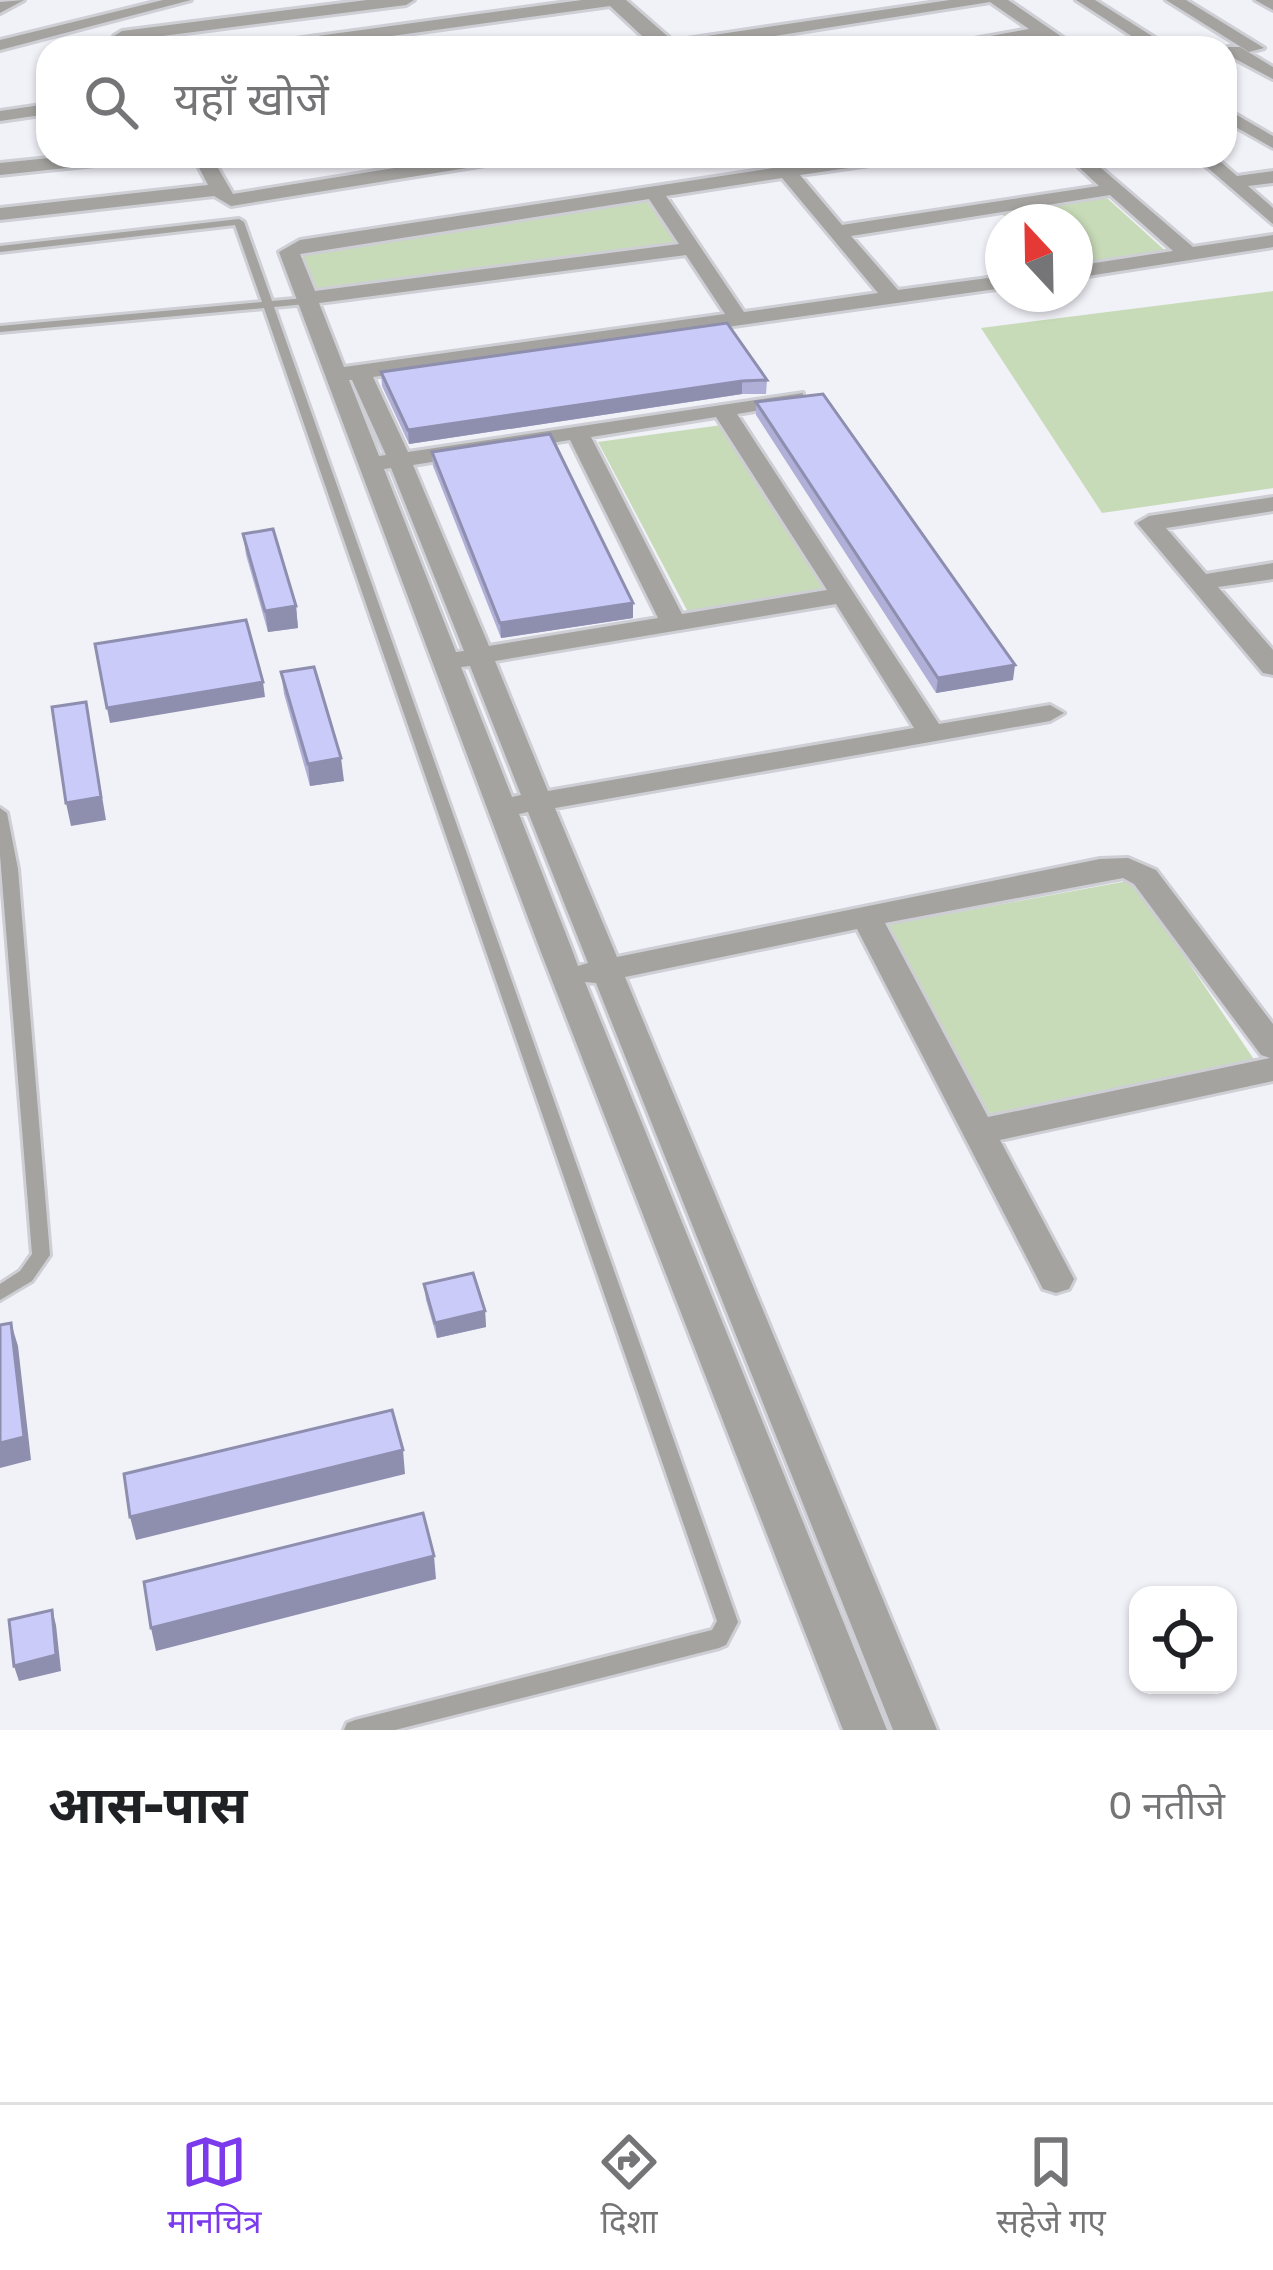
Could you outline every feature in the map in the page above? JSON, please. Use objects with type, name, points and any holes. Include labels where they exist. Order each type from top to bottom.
[{"type":"street","points":[[0,8],[16,0]]},
{"type":"street","points":[[98,0],[122,36]]},
{"type":"street","points":[[39,36],[183,0]]},
{"type":"street","points":[[171,36],[406,0]]},
{"type":"street","points":[[384,36],[616,0],[655,36]]},
{"type":"street","points":[[747,36],[983,0]]},
{"type":"street","points":[[997,0],[1050,36]]},
{"type":"street","points":[[1084,0],[1142,36]]},
{"type":"street","points":[[1174,0],[1264,47]]},
{"type":"street","points":[[1263,0],[1273,5]]},
{"type":"street","points":[[375,4],[394,31]]},
{"type":"street","points":[[1016,36],[1043,32]]},
{"type":"street","points":[[0,45],[36,37]]},
{"type":"street","points":[[1237,56],[1273,74]]},
{"type":"street","points":[[0,62],[36,57]]},
{"type":"street","points":[[0,116],[36,112]]},
{"type":"street","points":[[1237,121],[1272,143]]},
{"type":"street","points":[[0,126],[36,122]]},
{"type":"street","points":[[1248,147],[1272,143]]},
{"type":"street","points":[[0,169],[36,165]]},
{"type":"street","points":[[210,168],[226,199],[237,200],[425,168]]},
{"type":"street","points":[[800,168],[289,252],[305,300],[387,462],[463,659],[502,808],[865,1730]]},
{"type":"street","points":[[1090,168],[1191,256]]},
{"type":"street","points":[[1217,168],[1273,218]]},
{"type":"street","points":[[785,170],[892,296]]},
{"type":"street","points":[[1234,182],[1273,177]]},
{"type":"street","points":[[652,189],[738,318]]},
{"type":"street","points":[[839,232],[1114,189]]},
{"type":"street","points":[[0,214],[220,190]]},
{"type":"street","points":[[1093,270],[1273,241]]},
{"type":"street","points":[[305,300],[695,248]]},
{"type":"street","points":[[346,374],[985,283]]},
{"type":"street","points":[[387,462],[801,397]]},
{"type":"street","points":[[724,411],[932,734]]},
{"type":"street","points":[[577,432],[674,625]]},
{"type":"street","points":[[1273,504],[1142,514],[1273,667]]},
{"type":"street","points":[[1201,583],[1273,571]]},
{"type":"street","points":[[463,659],[840,596]]},
{"type":"street","points":[[1242,630],[1273,626]]},
{"type":"street","points":[[463,659],[538,802],[915,1730]]},
{"type":"street","points":[[502,808],[1051,713]]},
{"type":"street","points":[[567,978],[1100,869],[1127,868],[1144,877],[1273,1047]]},
{"type":"street","points":[[867,918],[1056,1279]]},
{"type":"street","points":[[980,1132],[1273,1069]]},
{"type":"lane","points":[[0,249],[238,222],[728,1622],[719,1638],[355,1730]]},
{"type":"lane","points":[[0,329],[305,300]]},
{"type":"lane","points":[[0,813],[41,1255],[26,1276],[0,1293]]},
{"type":"green space","points":[[644,197],[678,246],[316,292],[302,253]]},
{"type":"green space","points":[[1107,198],[1169,254],[1093,265],[1093,204],[1061,204]]},
{"type":"green space","points":[[1273,291],[1273,488],[1102,513],[981,328]]},
{"type":"green space","points":[[722,425],[825,591],[688,612],[598,442]]},
{"type":"green space","points":[[1133,880],[1255,1061],[989,1115],[887,925]]},
{"type":"building","points":[[727,323],[767,380],[408,430],[381,372]]},
{"type":"building","points":[[823,394],[1015,665],[938,678],[756,402]]},
{"type":"building","points":[[550,434],[633,603],[500,623],[432,452]]},
{"type":"building","points":[[273,529],[296,606],[265,611],[243,534]]},
{"type":"building","points":[[246,620],[263,682],[107,708],[95,644]]},
{"type":"building","points":[[314,667],[341,758],[308,764],[281,672]]},
{"type":"building","points":[[86,702],[101,797],[66,803],[52,707]]},
{"type":"building","points":[[473,1273],[485,1311],[435,1323],[424,1284]]},
{"type":"building","points":[[11,1323],[24,1437],[0,1443],[0,1325]]},
{"type":"building","points":[[392,1410],[403,1450],[130,1517],[124,1474]]},
{"type":"building","points":[[423,1513],[434,1556],[151,1628],[144,1582]]},
{"type":"building","points":[[52,1610],[56,1655],[14,1666],[9,1620]]}]
